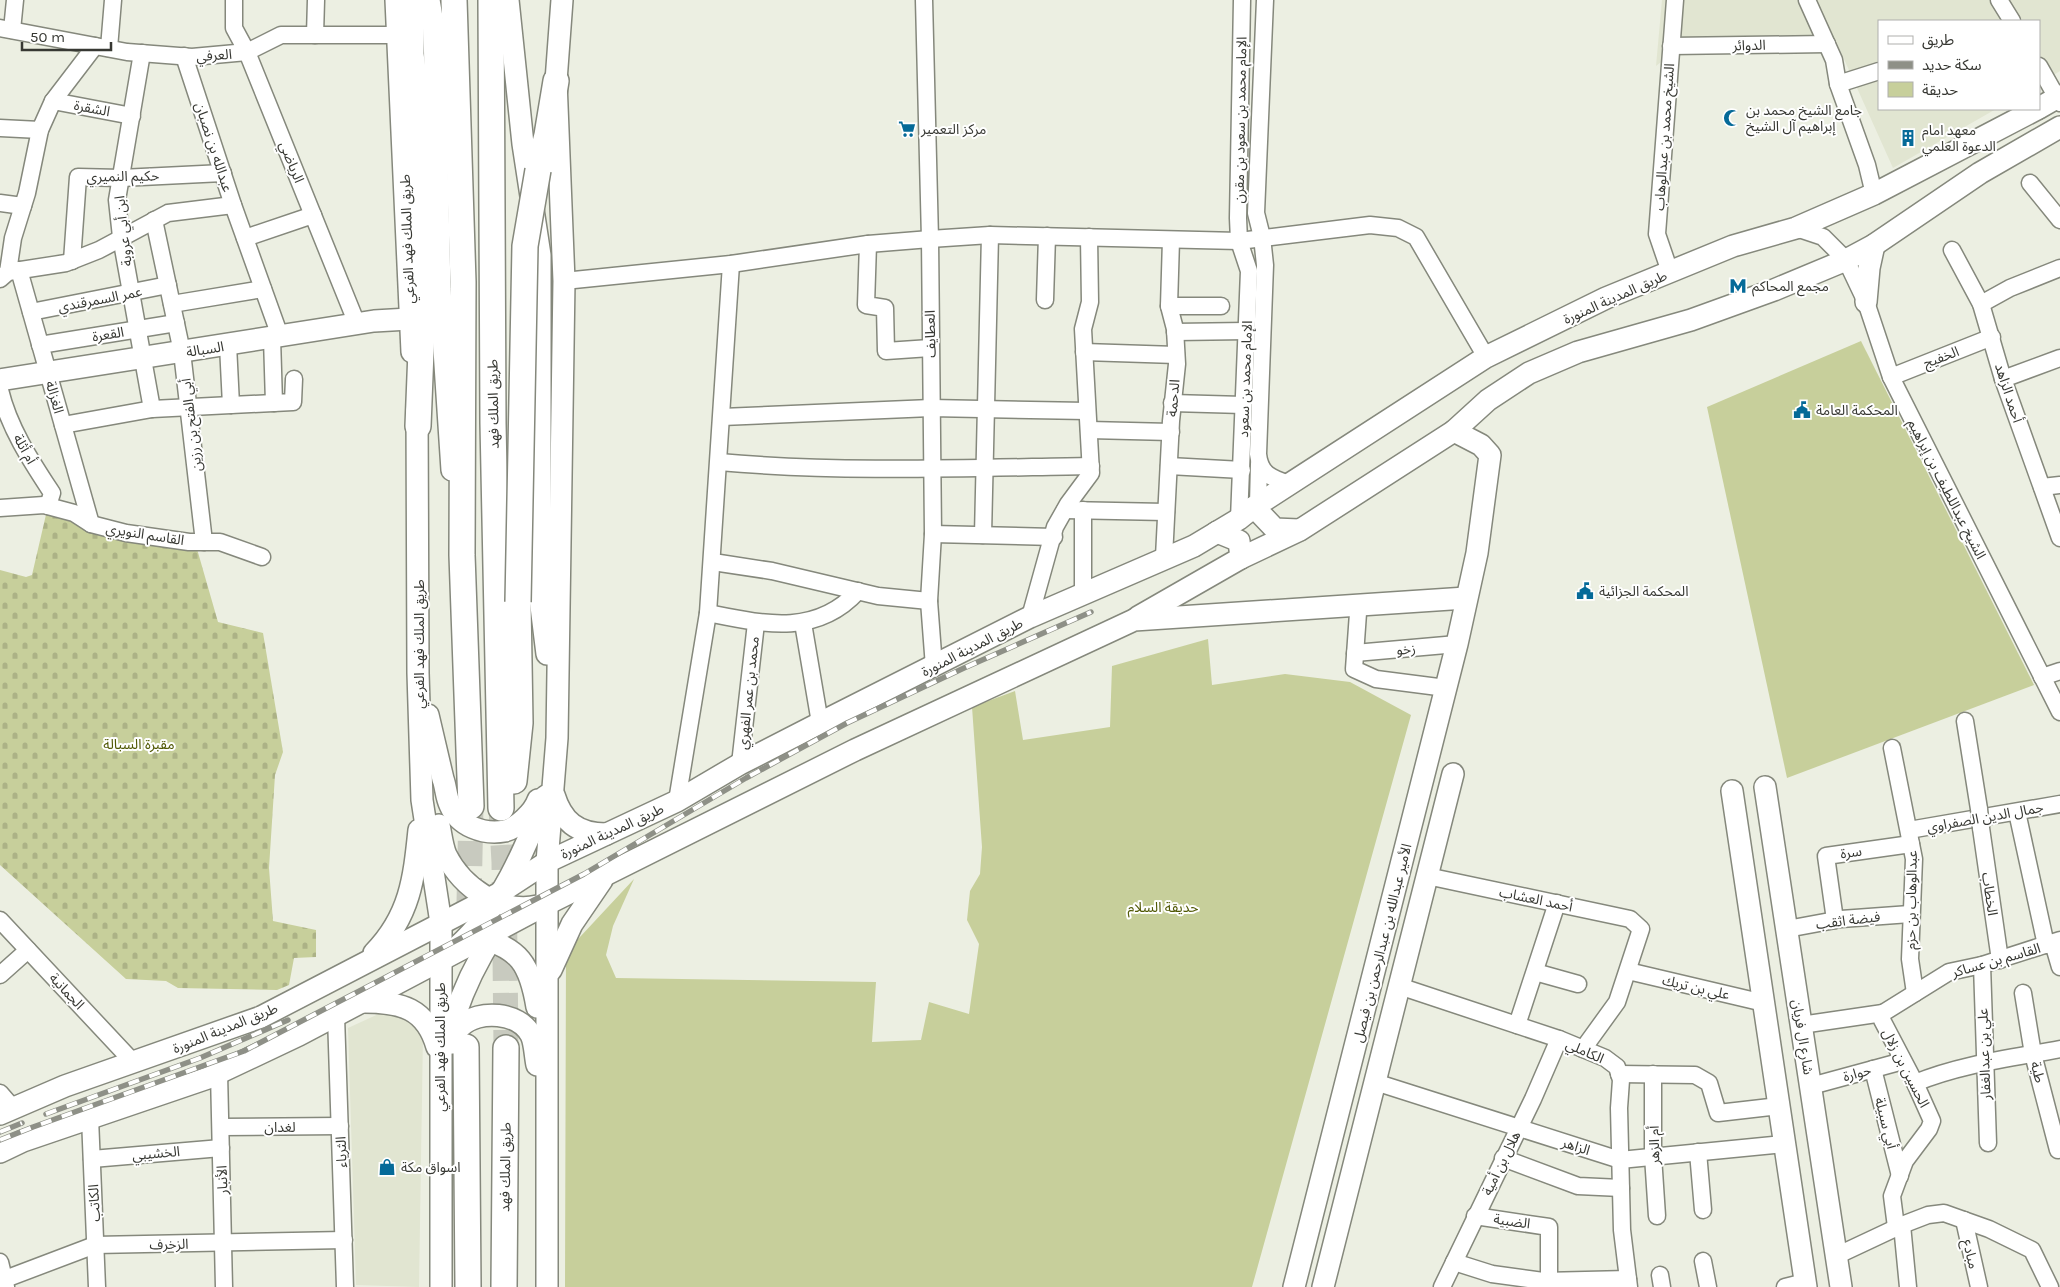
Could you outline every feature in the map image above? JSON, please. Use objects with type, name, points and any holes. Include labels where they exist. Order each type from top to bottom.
[{"type":"highway","points":[[412,0],[411,54],[419,116],[424,201],[424,276],[418,426]]},
{"type":"highway","points":[[454,0],[463,282],[462,555],[471,806]]},
{"type":"highway","name":"طريق الملك فهد","points":[[491,0],[493,413],[506,803],[520,723],[518,602],[525,246],[556,82]]},
{"type":"highway","points":[[466,1047],[468,1287]]},
{"type":"highway","name":"طريق الملك فهد","points":[[504,1287],[506,1048]]},
{"type":"main road","name":"طريق الملك فهد الفرعي","points":[[396,0],[401,76],[409,319],[418,426],[418,674],[422,800],[441,923],[439,1056],[441,1287]]},
{"type":"main road","points":[[429,0],[434,29],[440,289],[455,507],[462,555]]},
{"type":"main road","points":[[440,1102],[448,1042],[459,1001],[475,966],[499,900],[525,847],[550,784],[557,738],[540,598],[540,256],[523,144],[508,0]]},
{"type":"main road","points":[[547,1287],[547,862],[557,738],[564,281],[556,82],[562,0]]},
{"type":"main road","name":"طريق المدينة المنورة","points":[[547,862],[677,801],[740,764],[1030,617],[1164,557],[1194,546],[1486,357],[1606,298],[1733,246],[1796,228],[1874,194],[2037,110]]},
{"type":"main road","points":[[0,1152],[23,1141],[219,1073],[364,1002],[606,874],[855,750],[1134,620],[1242,558],[1300,530],[1454,431],[1488,400],[1529,373],[1578,352],[1700,317],[1774,290],[1846,260],[1874,245],[1980,173],[2060,127]]},
{"type":"main road","points":[[1866,302],[1869,268],[1874,245]]},
{"type":"main road","name":"السبالة","points":[[0,380],[357,324],[409,319]]},
{"type":"main road","points":[[1134,620],[1466,598],[1477,553],[1490,456],[1481,446],[1454,431]]},
{"type":"main road","points":[[1250,510],[1274,529],[1300,530]]},
{"type":"main road","points":[[1217,532],[1240,541],[1242,558]]},
{"type":"main road","name":"الأمير عبدالله بن عبدالرحمن بن فيصل","points":[[1294,1287],[1457,644],[1466,598]]},
{"type":"main road","points":[[418,674],[450,805],[460,820],[474,828],[490,832],[507,830],[521,821],[536,806],[557,738]]},
{"type":"main road","points":[[418,674],[435,806],[445,854],[466,883],[499,900],[532,908],[548,904]]},
{"type":"main road","name":"الأمير عبدالله بن عبدالرحمن بن فيصل","points":[[1323,1287],[1453,774]]},
{"type":"main road","name":"شارع ال فريان","points":[[1765,787],[1841,1287]]},
{"type":"main road","points":[[553,791],[560,812],[574,828],[594,834],[606,834]]},
{"type":"main road","points":[[1732,791],[1779,1106],[1798,1285]]},
{"type":"main road","points":[[361,966],[392,933],[406,903],[415,868],[422,800]]},
{"type":"main road","points":[[499,900],[547,862]]},
{"type":"main road","points":[[547,982],[572,924],[586,900],[606,874]]},
{"type":"main road","name":"طريق المدينة المنورة","points":[[4,1105],[134,1063],[261,1017],[441,923],[499,900]]},
{"type":"main road","points":[[441,923],[506,946],[524,964],[533,980],[546,1102]]},
{"type":"main road","points":[[364,1002],[385,1002],[409,1008],[429,1026],[439,1056]]},
{"type":"main road","points":[[440,1102],[452,1043],[460,1026],[475,1018],[494,1014],[518,1022],[531,1034],[546,1102]]},
{"type":"street","points":[[6,29],[15,0]]},
{"type":"street","points":[[102,47],[113,0]]},
{"type":"street","name":"الرياضي","points":[[234,0],[234,28],[248,52],[357,324]]},
{"type":"street","points":[[315,35],[316,0]]},
{"type":"street","name":"العطايف","points":[[924,0],[930,239],[932,469],[932,534],[928,601],[934,667]]},
{"type":"street","name":"الإمام محمد بن سعود بن مقرن","points":[[1239,241],[1242,0]]},
{"type":"street","name":"الإمام محمد بن سعود بن مقرن","points":[[1262,237],[1256,214],[1265,0]]},
{"type":"street","name":"الشيخ محمد بن عبدالوهاب","points":[[1670,272],[1657,234],[1675,0]]},
{"type":"street","points":[[1808,0],[1834,60],[1838,84],[1867,165],[1874,194]]},
{"type":"street","points":[[1999,0],[2011,20]]},
{"type":"street","name":"العرفي","points":[[6,29],[102,47],[142,53],[184,56],[248,52],[281,35],[397,35]]},
{"type":"street","name":"الدوائر","points":[[1671,46],[1827,44]]},
{"type":"street","name":"الغزالة","points":[[90,524],[31,312],[9,274],[12,238],[23,206],[40,130],[53,101],[102,47]]},
{"type":"street","name":"ابن أبي عروبة","points":[[142,53],[117,200],[121,237],[152,409]]},
{"type":"street","name":"عبدالله بن نصبان","points":[[184,56],[222,173],[263,288],[276,337],[274,403]]},
{"type":"street","points":[[2040,69],[2051,103]]},
{"type":"street","points":[[1838,84],[1878,72]]},
{"type":"street","name":"الشقرة","points":[[53,101],[132,116]]},
{"type":"street","points":[[0,128],[40,130]]},
{"type":"street","name":"حكيم النميري","points":[[72,261],[78,177],[121,178],[222,173]]},
{"type":"street","points":[[2030,183],[2060,220]]},
{"type":"street","points":[[0,203],[23,206]]},
{"type":"street","points":[[9,274],[72,261],[168,213],[233,205]]},
{"type":"street","points":[[245,238],[313,215]]},
{"type":"street","name":"أبي الفتح بن رزين","points":[[154,220],[182,352],[204,542]]},
{"type":"street","points":[[564,281],[731,264],[868,244],[930,239],[990,235],[1239,241],[1370,225],[1398,228],[1416,237],[1486,357]]},
{"type":"street","name":"الشيخ عبداللطيف بن إبراهيم","points":[[1796,228],[1823,237],[1846,260],[1866,302],[1891,376],[2060,712]]},
{"type":"street","points":[[983,535],[990,235]]},
{"type":"street","points":[[1045,300],[1047,236]]},
{"type":"street","points":[[1030,617],[1055,528],[1091,472],[1083,329],[1090,302],[1089,237]]},
{"type":"street","name":"الإمام محمد بن سعود","points":[[1250,510],[1259,464],[1265,265],[1262,237]]},
{"type":"street","name":"الدحمة","points":[[1164,557],[1176,355],[1175,332],[1169,306],[1171,240]]},
{"type":"street","name":"الإمام محمد بن سعود","points":[[1239,241],[1249,271],[1242,470],[1250,510]]},
{"type":"street","points":[[868,244],[866,306],[885,308],[886,350],[930,348]]},
{"type":"street","name":"أحمد الزاهد","points":[[1952,250],[1981,304],[2003,378],[2060,538]]},
{"type":"street","points":[[677,801],[708,613],[713,562],[731,264]]},
{"type":"street","points":[[1981,304],[2010,288],[2060,268]]},
{"type":"street","name":"عمر السمرقندي","points":[[31,312],[168,285]]},
{"type":"street","points":[[172,304],[263,288]]},
{"type":"street","points":[[1169,306],[1221,306]]},
{"type":"street","name":"القعرة","points":[[40,345],[176,323]]},
{"type":"street","points":[[1175,332],[1247,331]]},
{"type":"street","name":"الخفيج","points":[[1891,376],[1992,337]]},
{"type":"street","points":[[228,345],[231,405]]},
{"type":"street","points":[[1084,352],[1176,355]]},
{"type":"street","points":[[2003,378],[2060,358]]},
{"type":"street","points":[[63,425],[152,409],[293,402],[294,380]]},
{"type":"street","name":"أم أثلة","points":[[0,390],[10,420],[27,454],[52,492],[48,506]]},
{"type":"street","points":[[1172,403],[1243,405]]},
{"type":"street","points":[[722,416],[931,408],[1088,411]]},
{"type":"street","points":[[1089,430],[1171,432]]},
{"type":"street","points":[[718,462],[784,468],[932,469],[1091,466]]},
{"type":"street","points":[[1259,464],[1268,476],[1289,484]]},
{"type":"street","points":[[1169,466],[1242,470]]},
{"type":"street","points":[[2042,488],[2060,484]]},
{"type":"street","name":"القاسم النويري","points":[[0,508],[18,505],[48,506],[74,513],[90,524],[126,533],[204,542],[220,542],[262,557]]},
{"type":"street","points":[[1065,510],[1166,512]]},
{"type":"street","points":[[1083,510],[1083,594]]},
{"type":"street","points":[[932,534],[1054,537]]},
{"type":"street","points":[[713,562],[772,571],[878,596],[928,601]]},
{"type":"street","points":[[708,613],[756,623],[803,623],[844,606],[858,591]]},
{"type":"street","points":[[1358,613],[1354,669],[1376,679],[1446,688]]},
{"type":"street","name":"محمد بن عمر الفهري","points":[[740,764],[756,623]]},
{"type":"street","points":[[803,623],[820,723]]},
{"type":"street","name":"زخو","points":[[1355,653],[1457,644]]},
{"type":"street","points":[[2042,677],[2060,672]]},
{"type":"street","name":"الخطاب","points":[[1965,721],[2000,960]]},
{"type":"street","name":"عبدالوهاب بن حزم","points":[[1892,748],[1914,859],[1910,914],[1910,959],[1915,993]]},
{"type":"street","name":"جمال الدين الصفراوي","points":[[1910,837],[2060,804]]},
{"type":"street","points":[[2017,812],[2060,967]]},
{"type":"street","name":"سرة","points":[[1835,920],[1826,856],[1910,837]]},
{"type":"street","name":"أحمد العشاب","points":[[1427,876],[1630,919],[1642,929],[1628,971]]},
{"type":"street","points":[[1517,1025],[1557,904]]},
{"type":"street","name":"فيضة اثقب","points":[[1787,929],[1835,920],[1910,914]]},
{"type":"street","name":"الجمانية","points":[[0,920],[134,1063]]},
{"type":"street","name":"القاسم بن عساكر","points":[[1801,1025],[1882,1015],[1949,972],[2000,960],[2053,943]]},
{"type":"street","points":[[0,975],[28,950]]},
{"type":"street","name":"علي بن عبدالغفار","points":[[1982,965],[1988,1143]]},
{"type":"street","points":[[1583,1049],[1617,1002],[1628,971]]},
{"type":"street","name":"علي بن تريك","points":[[1628,971],[1764,1003]]},
{"type":"street","points":[[1535,972],[1578,984]]},
{"type":"street","name":"الكاملي","points":[[1399,986],[1559,1039],[1605,1058],[1617,1067],[1622,1080],[1619,1108],[1622,1230],[1629,1283]]},
{"type":"street","name":"طية","points":[[2023,993],[2033,1054],[2058,1150]]},
{"type":"street","name":"الحسين بن زلال","points":[[1882,1015],[1932,1121],[1929,1129],[1905,1161],[1892,1196],[1899,1226],[1908,1287]]},
{"type":"street","name":"الثرياء","points":[[336,1016],[345,1287]]},
{"type":"street","name":"هلال بن أمية","points":[[1442,1287],[1519,1128],[1559,1039]]},
{"type":"street","points":[[1915,1083],[1932,1076],[1984,1063],[2060,1048]]},
{"type":"street","name":"حوارة","points":[[1810,1086],[1903,1061]]},
{"type":"street","name":"أبي سبيلة","points":[[1873,1069],[1900,1176]]},
{"type":"street","name":"الأنبار","points":[[219,1073],[224,1287]]},
{"type":"street","points":[[1619,1074],[1695,1075],[1709,1083],[1718,1113],[1779,1106]]},
{"type":"street","name":"أم الزهر","points":[[1653,1074],[1653,1156],[1657,1216]]},
{"type":"street","name":"الزاهر","points":[[1375,1082],[1620,1160],[1784,1144]]},
{"type":"street","name":"الكاتب","points":[[90,1118],[97,1287]]},
{"type":"street","name":"لغدان","points":[[221,1127],[340,1126]]},
{"type":"street","name":"الخشيبي","points":[[92,1159],[221,1148]]},
{"type":"street","points":[[1698,1152],[1703,1210]]},
{"type":"street","points":[[1503,1158],[1578,1186],[1621,1188]]},
{"type":"street","points":[[1836,1256],[1899,1226],[1928,1215],[1944,1213],[2032,1250],[2050,1287]]},
{"type":"street","name":"الضبية","points":[[1475,1216],[1549,1227],[1549,1284]]},
{"type":"street","name":"مبادع","points":[[1964,1220],[1979,1287]]},
{"type":"street","name":"الزخرف","points":[[4,1282],[95,1245],[344,1240]]},
{"type":"street","points":[[1702,1261],[1708,1287]]},
{"type":"street","points":[[0,1262],[4,1282]]},
{"type":"street","points":[[1454,1262],[1505,1281],[1549,1284],[1629,1283]]},
{"type":"shaded area","points":[[1662,0],[2060,0],[2060,71],[2040,83],[2040,20],[1878,20],[1878,110],[1994,110],[1893,168],[1835,39],[1686,42],[1656,66]]},
{"type":"shaded area","name":"اسواق مكة","points":[[385,1011],[399,1011],[423,1034],[419,1287],[356,1285],[348,1028]]},
{"type":"green space","points":[[1861,341],[2034,685],[1787,778],[1707,407]]},
{"type":"green space","name":"مقبرة السبالة","points":[[48,506],[195,542],[218,622],[263,633],[283,752],[275,775],[269,868],[273,921],[316,930],[316,957],[294,958],[289,985],[277,990],[178,988],[166,981],[126,979],[0,865],[0,570],[26,577],[32,575]]},
{"type":"green space","name":"حديقة السلام","points":[[1208,639],[1212,685],[1285,674],[1350,682],[1411,715],[1252,1287],[565,1287],[566,952],[634,879],[613,926],[606,955],[616,978],[876,982],[872,1042],[921,1040],[929,1002],[969,1014],[979,944],[967,920],[970,891],[980,874],[982,847],[972,707],[1015,691],[1023,740],[1110,727],[1112,666]]},
{"type":"tunnel","points":[[469,903],[471,806]]},
{"type":"tunnel","points":[[501,808],[504,862],[506,1048]]},
{"type":"railway","points":[[0,1140],[244,1051],[584,874],[746,778],[847,723],[964,668],[1091,612]]},
{"type":"railway","points":[[46,1114],[200,1058],[288,1020]]},
{"type":"railway","points":[[0,1132],[22,1123]]},
{"type":"place","name":"جامع الشيخ محمد بن إبراهيم آل الشيخ","points":[[1732,118]]},
{"type":"place","name":"مركز التعمير","points":[[907,129]]},
{"type":"place","name":"معهد امام الدعوة العلمي","points":[[1908,138]]},
{"type":"place","name":"مجمع المحاكم","points":[[1738,286]]},
{"type":"place","name":"المحكمة العامة","points":[[1802,410]]},
{"type":"place","name":"المحكمة الجزائية","points":[[1585,591]]},
{"type":"place","name":"اسواق مكة","points":[[387,1167]]}]
